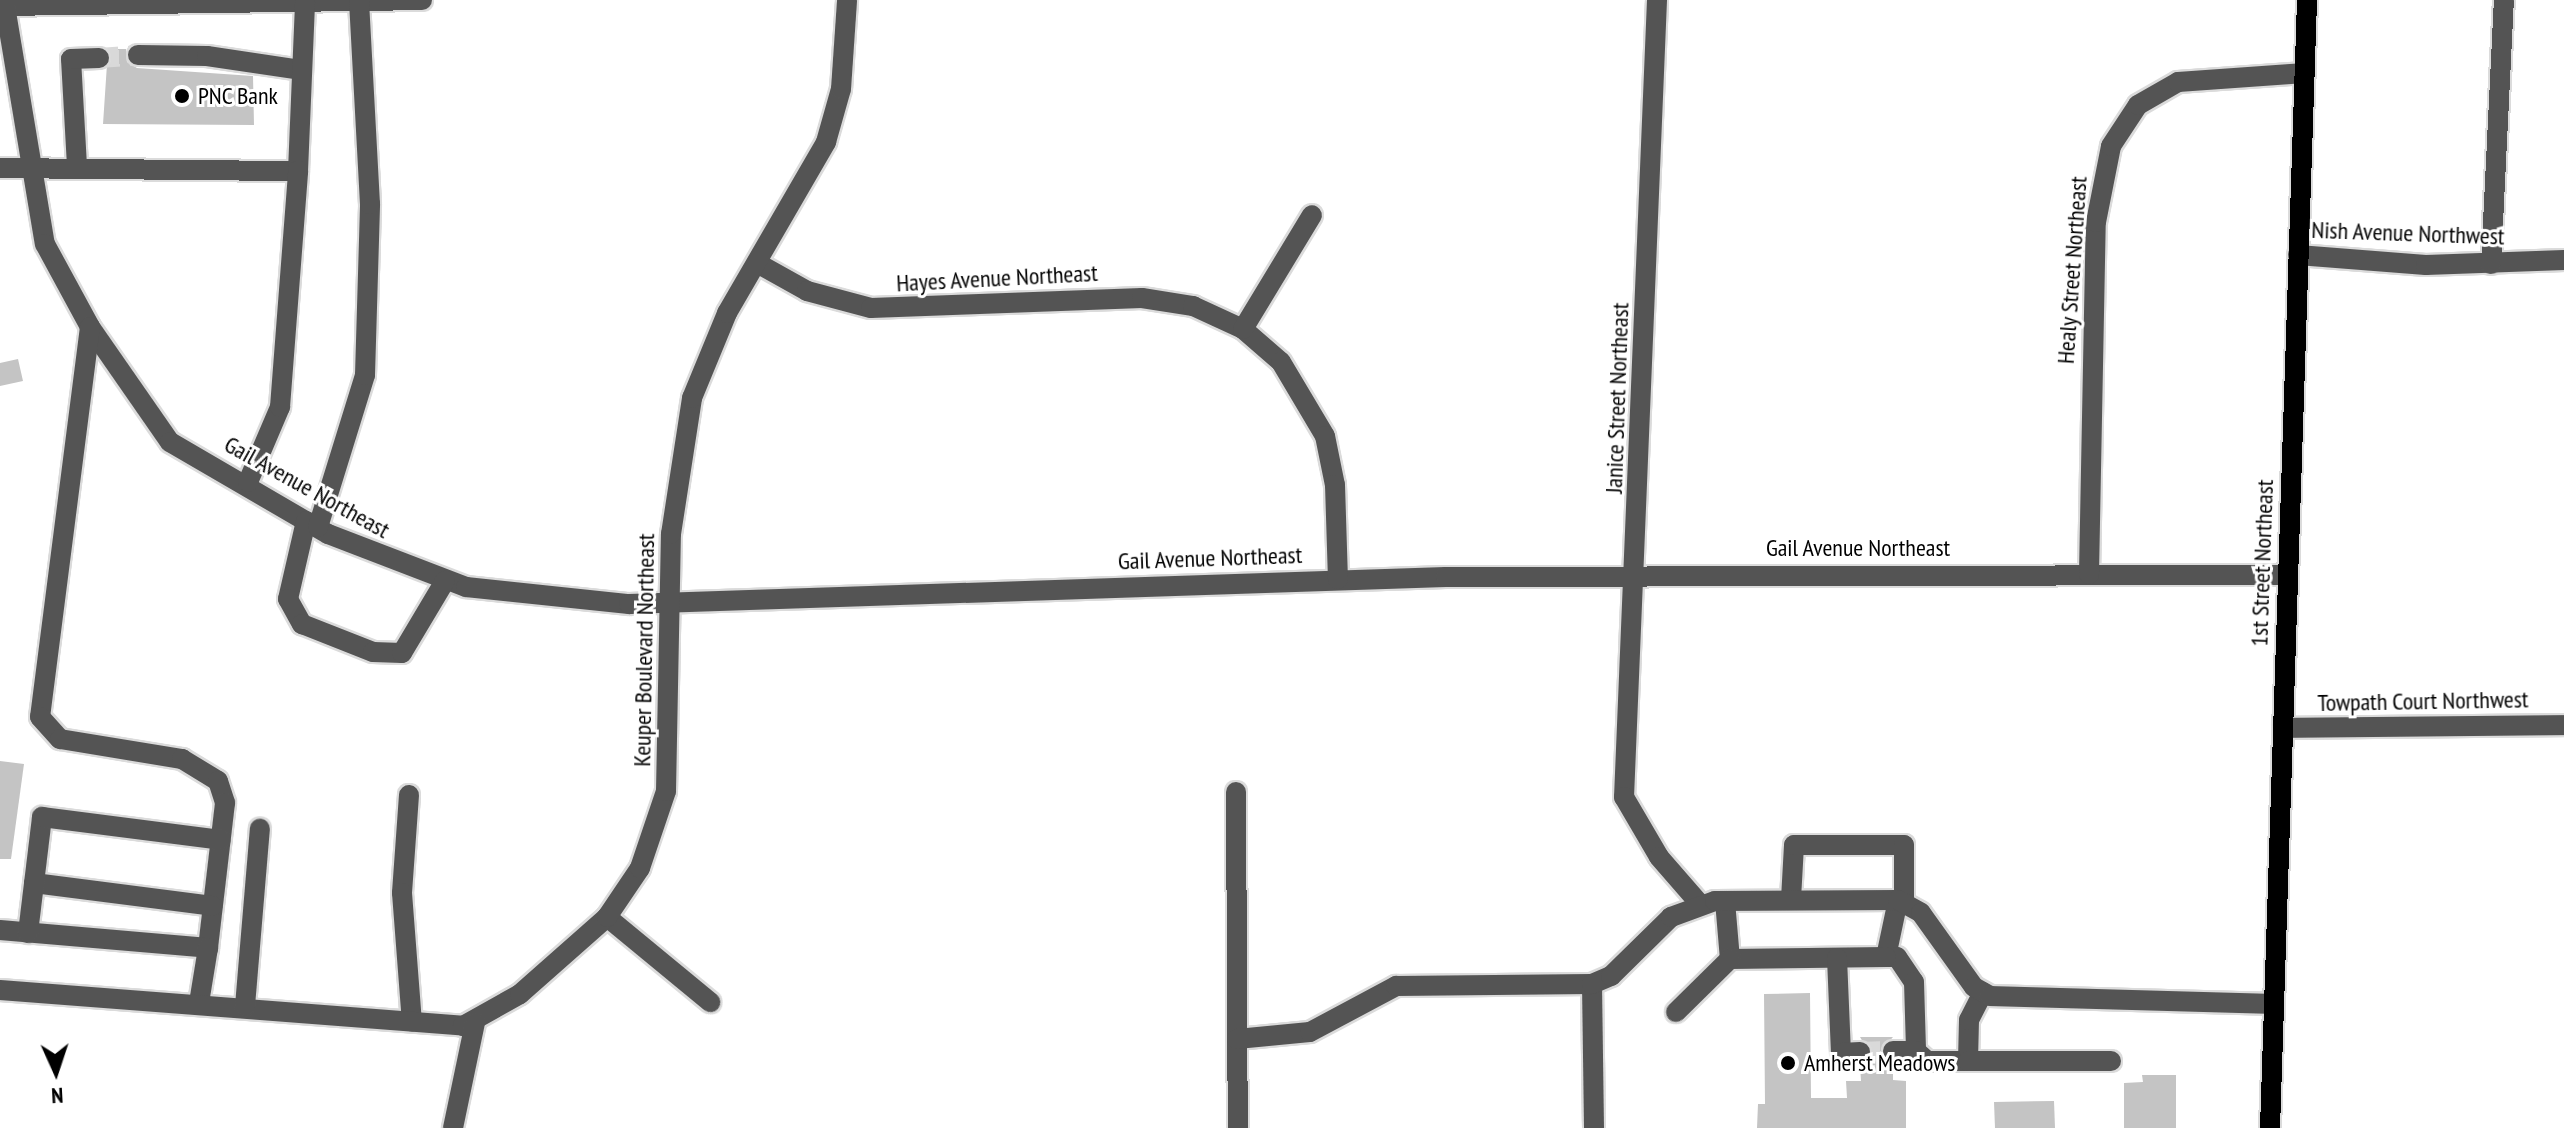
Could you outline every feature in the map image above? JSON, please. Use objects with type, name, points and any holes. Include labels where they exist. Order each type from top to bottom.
[{"type":"main road","name":"1st Street Northeast","points":[[2270,1128],[2307,0]]},
{"type":"street","points":[[199,1003],[225,795],[206,769],[60,739],[40,717],[90,327],[45,244],[3,6],[422,0]]},
{"type":"street","name":"Keuper Boulevard Northeast","points":[[475,1023],[567,958],[607,917],[640,868],[661,818],[673,726],[670,603],[676,482],[692,398],[757,263],[807,185],[835,117],[847,0]]},
{"type":"street","name":"Janice Street Northeast","points":[[1657,0],[1637,575],[1624,797],[1659,857],[1699,903]]},
{"type":"street","points":[[2491,264],[2504,0]]},
{"type":"street","points":[[359,1],[370,204],[365,375],[288,599],[302,624],[373,652],[402,653],[445,581]]},
{"type":"street","points":[[248,482],[280,407],[298,171],[305,2]]},
{"type":"street","points":[[138,55],[207,56],[302,70]]},
{"type":"street","points":[[77,166],[71,59],[99,58]]},
{"type":"street","name":"Healy Street Northeast","points":[[2089,574],[2096,222],[2111,146],[2138,105],[2178,82],[2305,73]]},
{"type":"street","points":[[0,168],[31,165],[298,171]]},
{"type":"street","points":[[1243,329],[1312,215]]},
{"type":"street","name":"Nish Avenue Northwest","points":[[2298,255],[2491,264],[2564,260]]},
{"type":"street","name":"Hayes Avenue Northeast","points":[[757,263],[807,291],[871,308],[1142,298],[1193,306],[1243,329],[1295,380],[1325,436],[1335,485],[1338,579]]},
{"type":"street","name":"Gail Avenue Northeast","points":[[90,327],[170,442],[248,482],[312,524],[445,581],[530,600],[670,603],[1338,579],[1637,575],[2288,575]]},
{"type":"street","name":"Towpath Court Northwest","points":[[2283,728],[2564,725]]},
{"type":"street","points":[[1236,792],[1238,1128]]},
{"type":"street","points":[[409,795],[402,893],[412,1022]]},
{"type":"street","points":[[28,933],[42,817],[221,840]]},
{"type":"street","points":[[245,1006],[260,829]]},
{"type":"street","points":[[1791,899],[1794,845],[1904,845],[1901,902],[1886,957]]},
{"type":"street","points":[[34,883],[213,906]]},
{"type":"street","points":[[1237,1039],[1310,1032],[1396,986],[1592,984],[1611,976],[1671,917],[1699,903],[1725,901],[1901,902],[1928,922],[1983,992],[2274,1004]]},
{"type":"street","points":[[1725,901],[1730,959]]},
{"type":"street","points":[[607,917],[710,1002]]},
{"type":"street","points":[[0,930],[208,948]]},
{"type":"street","points":[[1676,1012],[1730,959],[1897,957],[1914,982],[1916,1051]]},
{"type":"street","points":[[1837,958],[1841,1053],[1860,1052]]},
{"type":"street","points":[[1592,984],[1594,1128]]},
{"type":"street","points":[[0,990],[245,1006],[412,1022],[475,1023],[453,1128]]},
{"type":"street","points":[[1968,1061],[1969,1020],[1983,992]]},
{"type":"street","points":[[1893,1051],[1916,1051],[1927,1061],[2111,1061]]},
{"type":"building","points":[[108,49],[126,49],[127,62],[137,68],[253,76],[254,125],[103,124]]},
{"type":"building","points":[[18,359],[23,381],[0,386],[0,363]]},
{"type":"building","points":[[0,761],[24,764],[11,859],[0,859]]},
{"type":"building","name":"Amherst Meadows","points":[[1810,993],[1811,1098],[1847,1098],[1846,1081],[1861,1081],[1860,1065],[1872,1057],[1860,1037],[1893,1037],[1880,1052],[1893,1064],[1893,1080],[1906,1081],[1906,1128],[1757,1128],[1758,1104],[1765,1104],[1764,994]]},
{"type":"building","points":[[2142,1075],[2176,1075],[2176,1128],[2124,1128],[2124,1083],[2143,1082]]},
{"type":"building","points":[[2054,1101],[2055,1128],[1995,1128],[1994,1102]]},
{"type":"tunnel","points":[[99,58],[138,55]]},
{"type":"tunnel","points":[[1860,1052],[1893,1051]]},
{"type":"place","name":"PNC Bank","points":[[182,96]]},
{"type":"place","name":"Amherst Meadows","points":[[1788,1063]]}]
